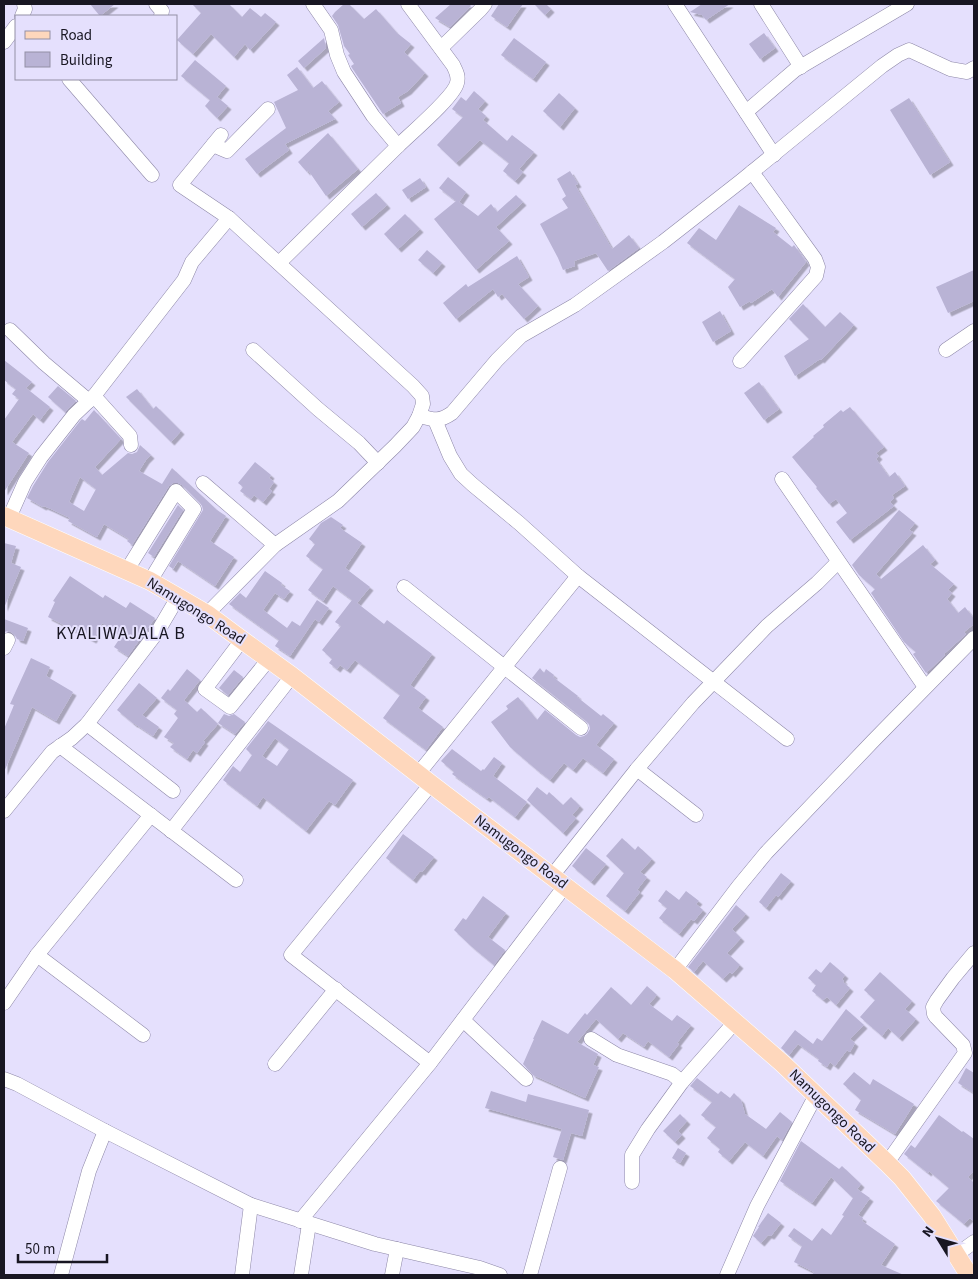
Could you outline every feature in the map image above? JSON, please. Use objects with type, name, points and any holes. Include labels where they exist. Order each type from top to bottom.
[{"type":"main road","name":"Namugongo Road","points":[[7,517],[150,581],[207,614],[292,676],[675,970],[782,1063],[902,1178],[932,1216],[968,1275]]},
{"type":"street","points":[[156,4],[162,11],[161,15]]},
{"type":"street","points":[[312,4],[331,30],[337,55],[349,80],[373,116],[398,146]]},
{"type":"street","points":[[279,263],[449,97],[457,85],[458,74],[453,65],[408,4]]},
{"type":"street","points":[[441,48],[485,4]]},
{"type":"street","points":[[675,4],[774,155]]},
{"type":"street","points":[[761,4],[801,67]]},
{"type":"street","points":[[746,112],[795,70],[907,4]]},
{"type":"street","points":[[4,42],[15,27]]},
{"type":"street","points":[[419,416],[435,420],[444,419],[452,413],[497,360],[521,336],[575,305],[663,242],[898,55],[909,50],[950,69],[967,72],[974,68]]},
{"type":"street","points":[[70,80],[152,175]]},
{"type":"street","points":[[207,614],[275,545],[338,501],[378,463],[413,427],[423,404],[422,396],[414,386],[279,263],[229,218],[180,185],[217,140],[227,151],[268,109]]},
{"type":"street","points":[[740,361],[816,276],[818,267],[815,259],[752,172]]},
{"type":"street","points":[[7,517],[40,457],[74,415],[91,398],[184,280],[192,262],[229,218]]},
{"type":"street","points":[[10,330],[44,363],[91,398],[130,436],[131,445]]},
{"type":"street","points":[[946,350],[974,332]]},
{"type":"street","points":[[253,350],[359,443],[378,463]]},
{"type":"street","points":[[435,420],[450,456],[461,474],[473,485],[578,576],[787,740]]},
{"type":"street","points":[[782,479],[925,687]]},
{"type":"street","points":[[203,483],[275,545]]},
{"type":"street","points":[[127,570],[176,491],[194,509],[150,581]]},
{"type":"street","points":[[302,1275],[304,1222],[463,1020],[637,770],[693,703],[767,626],[817,583],[838,562]]},
{"type":"street","points":[[430,1063],[291,955],[424,779],[504,667],[578,576]]},
{"type":"street","points":[[404,587],[581,728]]},
{"type":"street","points":[[4,811],[52,752],[72,738],[87,724],[158,631],[178,597]]},
{"type":"street","points":[[675,970],[766,853],[974,638]]},
{"type":"street","points":[[242,640],[206,689],[230,707],[269,659]]},
{"type":"street","points":[[172,831],[292,676]]},
{"type":"street","points":[[87,724],[173,791]]},
{"type":"street","points":[[60,746],[236,880]]},
{"type":"street","points":[[637,770],[696,815]]},
{"type":"street","points":[[4,1003],[37,956],[151,815]]},
{"type":"street","points":[[887,1163],[965,1053],[963,1045],[936,1017],[933,1007],[953,978],[974,953]]},
{"type":"street","points":[[37,956],[143,1035]]},
{"type":"street","points":[[275,1064],[336,989]]},
{"type":"street","points":[[463,1020],[526,1079]]},
{"type":"street","points":[[632,1182],[632,1155],[648,1129],[682,1082],[735,1022]]},
{"type":"street","points":[[591,1039],[617,1055],[672,1074],[682,1082]]},
{"type":"street","points":[[4,1079],[251,1205],[375,1244],[480,1268],[495,1274]]},
{"type":"street","points":[[727,1275],[757,1206],[816,1096]]},
{"type":"street","points":[[61,1275],[89,1171],[105,1131]]},
{"type":"street","points":[[530,1275],[560,1168]]},
{"type":"street","points":[[242,1275],[251,1205]]},
{"type":"street","points":[[956,1255],[974,1242]]},
{"type":"street","points":[[392,1275],[397,1249]]},
{"type":"building","points":[[90,4],[115,4],[101,15]]},
{"type":"building","points":[[192,4],[229,4],[242,17],[250,8],[261,17],[265,13],[276,22],[250,50],[245,44],[234,57],[211,34],[193,54],[178,39],[201,13]]},
{"type":"building","points":[[344,4],[349,4],[364,19],[376,9],[397,33],[411,44],[404,52],[425,73],[408,91],[398,97],[401,103],[383,114],[352,68],[351,66],[354,64],[344,46],[338,25],[332,16]]},
{"type":"building","points":[[451,4],[469,4],[471,6],[450,27],[435,18]]},
{"type":"building","points":[[499,4],[523,4],[507,27],[491,16]]},
{"type":"building","points":[[534,4],[546,4],[551,9],[545,15]]},
{"type":"building","points":[[702,4],[730,4],[706,20],[702,15],[690,12]]},
{"type":"building","points":[[764,33],[775,48],[760,59],[749,44]]},
{"type":"building","points":[[324,38],[326,48],[304,68],[298,61]]},
{"type":"building","points":[[514,38],[546,62],[533,79],[501,55]]},
{"type":"building","points":[[195,60],[226,86],[217,97],[228,106],[217,118],[205,106],[210,100],[181,76]]},
{"type":"building","points":[[297,67],[313,88],[322,81],[339,102],[328,111],[335,119],[285,144],[289,150],[257,174],[245,159],[286,128],[274,102],[298,90],[287,75]]},
{"type":"building","points":[[474,91],[485,101],[478,109],[486,116],[483,120],[507,141],[512,135],[534,152],[519,169],[523,172],[515,181],[503,171],[509,163],[480,140],[456,163],[437,145],[463,117],[452,109],[461,97],[466,101]]},
{"type":"building","points":[[559,93],[575,108],[560,127],[543,111]]},
{"type":"building","points":[[909,98],[950,162],[930,175],[890,110]]},
{"type":"building","points":[[328,133],[358,169],[326,196],[308,170],[307,172],[298,162]]},
{"type":"building","points":[[570,171],[578,184],[575,185],[612,249],[629,235],[639,248],[608,271],[596,253],[574,261],[575,266],[563,270],[540,224],[568,208],[562,199],[566,196],[557,179]]},
{"type":"building","points":[[448,177],[466,192],[459,202],[478,216],[491,204],[497,212],[516,195],[523,202],[496,227],[509,241],[476,270],[434,219],[456,201],[439,188]]},
{"type":"building","points":[[420,178],[426,187],[408,199],[402,190]]},
{"type":"building","points":[[376,193],[387,205],[362,227],[351,214]]},
{"type":"building","points":[[739,205],[776,228],[773,232],[792,247],[794,245],[806,262],[778,297],[772,289],[751,303],[750,301],[740,307],[728,287],[735,279],[687,243],[699,228],[716,240]]},
{"type":"building","points":[[405,214],[420,229],[398,249],[384,234]]},
{"type":"building","points":[[427,250],[442,263],[433,273],[418,260]]},
{"type":"building","points":[[517,256],[529,277],[518,284],[538,306],[524,319],[502,294],[498,297],[493,289],[456,319],[443,303],[466,284],[468,287]]},
{"type":"building","points":[[974,270],[974,301],[948,313],[936,287]]},
{"type":"building","points":[[803,304],[825,327],[840,312],[854,325],[821,360],[795,376],[784,356],[809,339],[789,319]]},
{"type":"building","points":[[720,311],[731,331],[713,342],[702,322]]},
{"type":"building","points":[[4,360],[32,382],[26,388],[50,407],[40,420],[33,414],[12,442],[29,453],[4,492],[4,420],[19,399],[12,394],[16,389],[4,380]]},
{"type":"building","points":[[759,382],[779,409],[764,420],[744,393]]},
{"type":"building","points":[[58,386],[76,401],[65,412],[48,397]]},
{"type":"building","points":[[137,389],[153,409],[156,406],[181,431],[171,442],[126,397]]},
{"type":"building","points":[[850,407],[884,447],[876,453],[879,456],[876,459],[889,477],[895,472],[905,486],[892,495],[894,498],[890,502],[894,506],[850,540],[836,522],[847,513],[836,499],[829,504],[792,457],[824,427],[823,425],[841,410],[843,412]]},
{"type":"building","points":[[94,410],[121,439],[95,467],[102,475],[128,453],[137,452],[140,445],[151,455],[139,471],[162,484],[172,468],[226,516],[210,541],[234,557],[215,586],[178,561],[173,569],[169,566],[203,510],[200,503],[178,483],[173,483],[169,486],[132,545],[127,541],[129,539],[104,524],[97,537],[68,521],[70,518],[27,498],[48,462],[80,421],[82,419],[85,421]],"holes":[[[80,477],[96,489],[84,511],[69,502]]]},
{"type":"building","points":[[255,462],[271,475],[269,478],[274,482],[269,489],[272,491],[263,502],[254,495],[251,499],[240,491],[243,487],[238,483]]},
{"type":"building","points":[[178,505],[183,510],[154,557],[148,553]]},
{"type":"building","points":[[899,510],[915,523],[909,530],[913,532],[876,574],[881,579],[923,545],[935,560],[930,564],[954,584],[948,590],[952,593],[947,599],[958,613],[965,607],[974,619],[974,624],[964,632],[966,634],[926,673],[913,654],[916,652],[904,642],[871,593],[875,589],[859,575],[852,565]]},
{"type":"building","points":[[331,517],[343,525],[340,528],[362,543],[345,568],[370,587],[357,603],[384,624],[387,620],[432,654],[410,685],[426,697],[418,708],[443,727],[426,750],[383,718],[400,695],[355,660],[347,670],[340,665],[337,669],[329,663],[332,659],[322,650],[341,626],[335,622],[352,600],[333,586],[323,601],[308,590],[323,569],[306,556],[315,544],[309,539],[321,523]]},
{"type":"building","points":[[4,543],[16,546],[11,563],[21,567],[4,608]]},
{"type":"building","points":[[265,571],[290,591],[284,599],[275,593],[263,610],[287,628],[292,621],[300,626],[317,600],[329,608],[319,622],[315,619],[290,656],[275,646],[279,640],[229,604],[240,593],[246,598]]},
{"type":"building","points":[[70,576],[103,598],[105,595],[126,608],[130,602],[155,618],[128,656],[114,647],[122,635],[102,623],[93,640],[48,617],[55,602],[53,601]]},
{"type":"building","points":[[4,619],[28,628],[23,641],[17,639],[11,632],[4,632]]},
{"type":"building","points":[[31,658],[50,667],[46,676],[73,692],[56,721],[32,707],[4,772],[4,729],[14,705],[10,704]]},
{"type":"building","points":[[540,668],[544,673],[546,669],[577,697],[601,716],[603,714],[614,723],[596,745],[614,759],[603,773],[583,758],[573,770],[564,763],[550,780],[510,747],[491,722],[508,709],[506,706],[518,697],[537,720],[545,710],[576,735],[580,737],[587,734],[590,729],[589,724],[532,678]]},
{"type":"building","points":[[187,669],[200,680],[184,700],[197,712],[201,708],[218,724],[203,741],[205,742],[197,753],[193,750],[187,759],[170,747],[174,743],[164,737],[178,718],[174,714],[177,710],[161,698],[168,689],[170,691]]},
{"type":"building","points":[[234,670],[243,677],[228,695],[219,688]]},
{"type":"building","points":[[139,683],[157,698],[142,715],[159,727],[153,736],[117,710]]},
{"type":"building","points":[[224,714],[229,716],[234,714],[245,722],[235,734],[218,723]]},
{"type":"building","points":[[268,721],[353,780],[335,805],[329,801],[306,831],[263,797],[257,806],[223,780],[233,766],[240,772],[252,755],[246,749]],"holes":[[[275,738],[289,749],[277,766],[262,756]]]},
{"type":"building","points":[[452,749],[481,771],[484,770],[494,757],[502,763],[493,776],[527,802],[515,817],[489,797],[487,799],[452,774],[454,772],[441,761]]},
{"type":"building","points":[[537,787],[547,795],[549,792],[563,805],[571,797],[580,806],[572,815],[576,818],[563,833],[527,800]]},
{"type":"building","points":[[403,834],[434,857],[413,880],[386,858]]},
{"type":"building","points":[[622,838],[635,850],[638,846],[652,859],[640,872],[647,877],[637,890],[640,892],[625,911],[606,896],[624,873],[606,856]]},
{"type":"building","points":[[586,848],[606,864],[591,882],[572,866]]},
{"type":"building","points":[[781,873],[791,881],[766,908],[759,902]]},
{"type":"building","points":[[666,890],[679,900],[686,891],[699,901],[696,904],[703,910],[694,921],[691,919],[679,934],[659,918],[667,908],[658,901]]},
{"type":"building","points":[[483,896],[506,913],[488,937],[505,950],[494,965],[454,930],[463,918],[466,920]]},
{"type":"building","points":[[736,905],[746,914],[732,929],[741,938],[727,953],[740,965],[732,974],[730,972],[723,979],[703,961],[694,972],[688,967]]},
{"type":"building","points":[[830,962],[845,975],[842,979],[843,982],[850,988],[836,1005],[827,997],[823,1000],[812,991],[816,985],[808,978],[816,969],[821,973]]},
{"type":"building","points":[[880,972],[912,1001],[905,1009],[916,1019],[899,1038],[888,1028],[882,1036],[860,1017],[875,1000],[864,990]]},
{"type":"building","points":[[647,986],[657,995],[649,1004],[672,1021],[677,1015],[691,1025],[669,1057],[648,1041],[644,1047],[623,1033],[618,1039],[596,1019],[577,1042],[598,1054],[593,1065],[599,1067],[585,1098],[533,1075],[523,1064],[542,1020],[568,1034],[585,1013],[587,1015],[611,987],[631,1005]]},
{"type":"building","points":[[846,1009],[864,1025],[850,1039],[855,1043],[850,1052],[847,1050],[835,1066],[830,1062],[827,1067],[798,1044],[789,1055],[781,1048],[795,1030],[813,1044],[817,1038],[822,1041]]},
{"type":"building","points":[[966,1068],[974,1073],[974,1093],[958,1083]]},
{"type":"building","points":[[854,1072],[870,1085],[873,1079],[914,1104],[895,1134],[855,1110],[861,1100],[843,1084]]},
{"type":"building","points":[[697,1078],[718,1094],[721,1091],[730,1098],[734,1093],[741,1100],[745,1114],[766,1129],[780,1112],[792,1122],[782,1140],[777,1136],[763,1156],[745,1142],[729,1161],[718,1152],[720,1149],[707,1138],[716,1127],[701,1115],[712,1102],[690,1086]]},
{"type":"building","points":[[491,1091],[526,1102],[528,1094],[589,1110],[582,1136],[571,1133],[563,1160],[553,1157],[562,1129],[485,1108]]},
{"type":"building","points":[[680,1114],[687,1121],[678,1131],[682,1135],[675,1142],[663,1131]]},
{"type":"building","points":[[939,1115],[974,1139],[974,1171],[968,1177],[974,1183],[974,1222],[970,1218],[964,1224],[936,1201],[949,1188],[929,1171],[928,1173],[904,1154],[911,1145],[915,1148]]},
{"type":"building","points":[[801,1141],[839,1169],[842,1166],[861,1184],[857,1189],[870,1198],[858,1215],[863,1218],[862,1221],[895,1244],[881,1265],[904,1275],[812,1275],[814,1272],[794,1262],[802,1246],[788,1236],[794,1228],[812,1241],[822,1228],[831,1235],[853,1198],[831,1177],[812,1203],[780,1181]]},
{"type":"building","points":[[678,1148],[686,1153],[680,1163],[672,1158]]},
{"type":"building","points":[[768,1213],[781,1223],[771,1236],[768,1235],[761,1243],[753,1236]]},
{"type":"district","name":"KYALIWAJALA B","points":[[121,633]]}]
